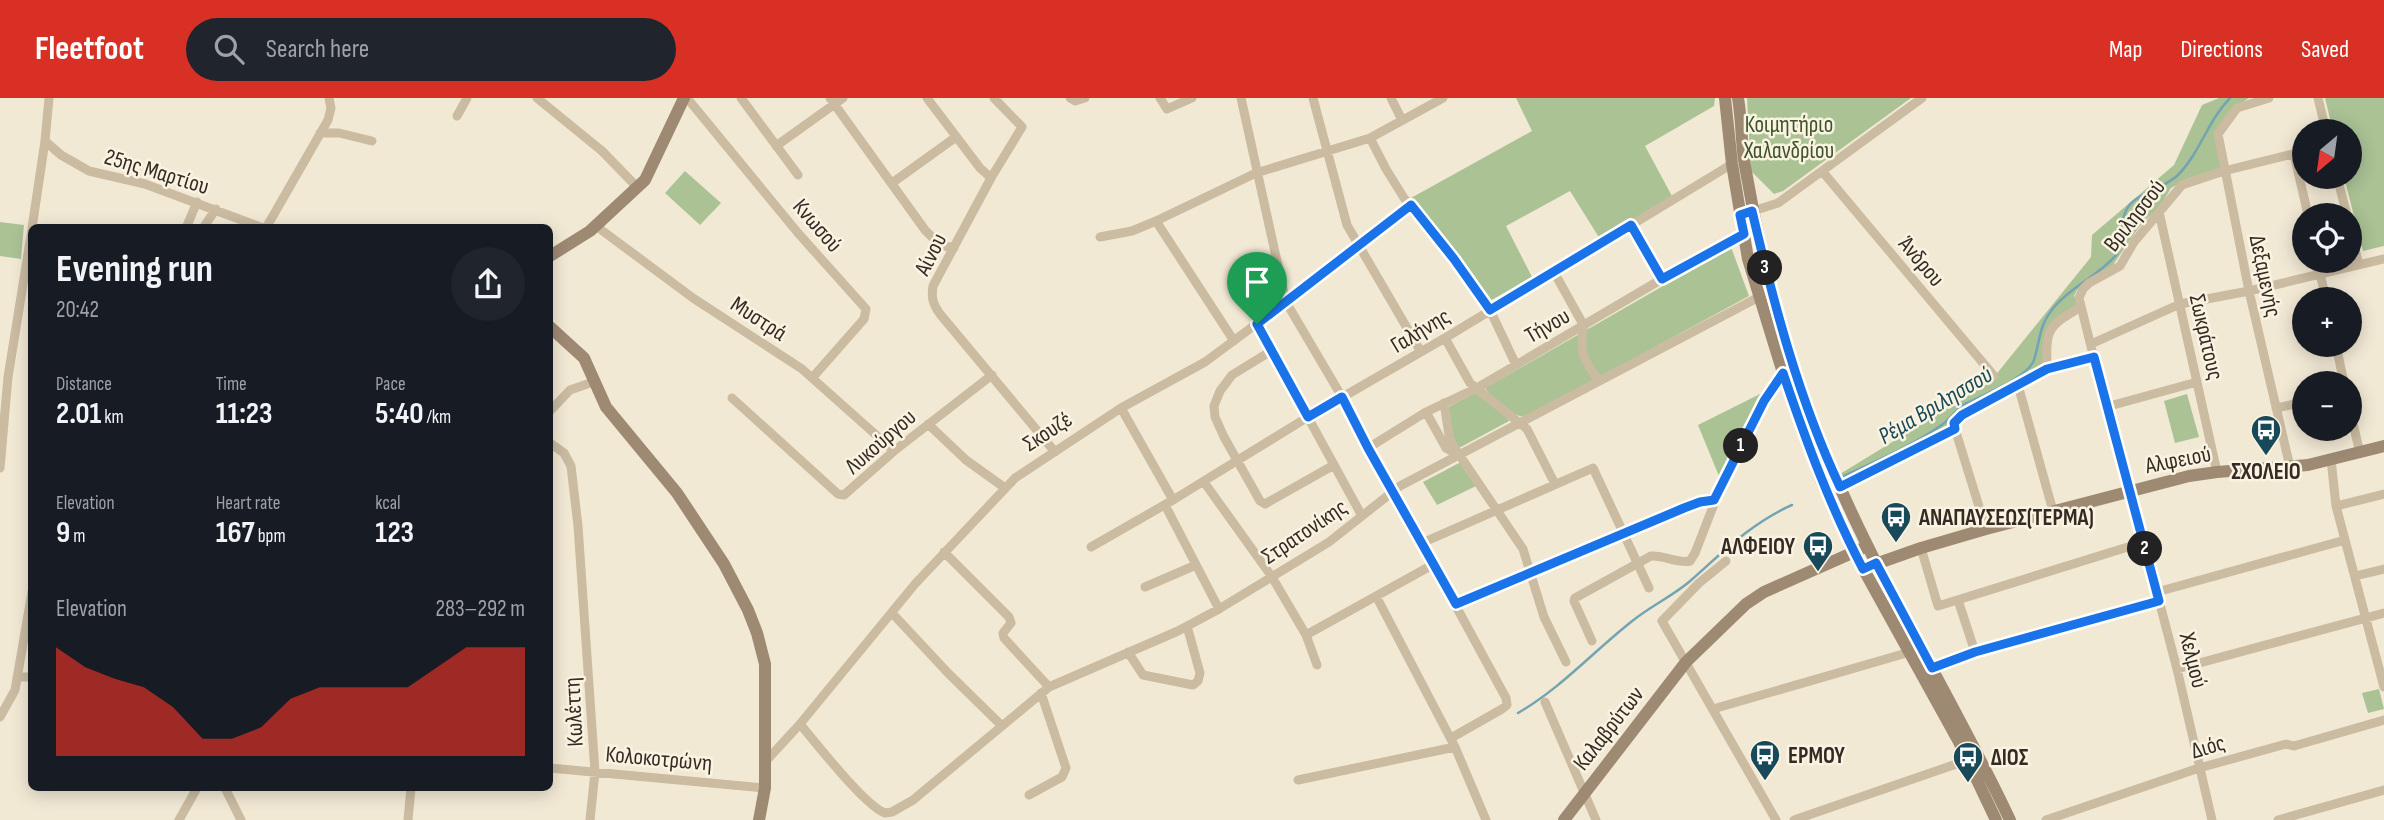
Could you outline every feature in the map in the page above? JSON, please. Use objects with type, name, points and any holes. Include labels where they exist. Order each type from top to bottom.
[{"type":"street","points":[[33,224],[49,98]]},
{"type":"street","points":[[267,224],[330,113],[329,98]]},
{"type":"street","points":[[457,116],[467,98]]},
{"type":"street","points":[[537,98],[601,151],[638,188]]},
{"type":"street","points":[[555,98],[555,112]]},
{"type":"street","points":[[553,254],[583,237],[638,188],[649,174],[685,98]]},
{"type":"street","name":"Κνωσού","points":[[685,98],[866,309],[864,319],[813,377]]},
{"type":"street","points":[[741,98],[798,175]]},
{"type":"street","points":[[928,98],[980,168],[991,178]]},
{"type":"street","name":"Αίνου","points":[[994,98],[1022,127],[991,178],[933,286],[933,305],[1055,452]]},
{"type":"street","points":[[1160,98],[1167,109],[1192,98]]},
{"type":"street","points":[[1241,98],[1286,302],[1342,397],[1507,701],[1502,709],[1453,743],[1298,780]]},
{"type":"street","points":[[1313,98],[1347,225],[1421,352]]},
{"type":"street","points":[[1391,98],[1402,120]]},
{"type":"street","points":[[1100,237],[1132,231],[1156,222],[1256,173],[1370,138],[1443,98]]},
{"type":"street","points":[[1725,98],[1732,164],[1746,213],[1782,329],[1801,374],[1840,487],[1872,554],[1980,756],[2010,820]]},
{"type":"street","points":[[1738,98],[1746,213],[1744,234],[1759,297],[1821,480],[1858,560],[1968,760],[1996,820]]},
{"type":"street","points":[[1746,213],[1778,203],[1922,98]]},
{"type":"street","name":"Δεξαμενής","points":[[2269,98],[2237,108],[2217,134],[2249,291],[2290,467]]},
{"type":"street","points":[[2318,98],[2323,119]]},
{"type":"street","points":[[776,146],[836,100],[936,242],[954,248]]},
{"type":"street","points":[[320,133],[339,133],[372,141]]},
{"type":"street","points":[[892,183],[957,137]]},
{"type":"street","points":[[1370,138],[1386,169],[1411,205],[1490,310],[1516,365]]},
{"type":"street","name":"25ης Μαρτίου","points":[[45,141],[61,155],[89,171],[145,184],[255,224]]},
{"type":"street","name":"Βριλησσού","points":[[2047,369],[2046,339],[2049,332],[2060,319],[2081,307],[2079,298],[2082,289],[2120,266],[2134,242],[2182,186],[2224,170],[2292,153]]},
{"type":"street","name":"Γαλήνης","points":[[1169,503],[1732,164]]},
{"type":"street","name":"Άνδρου","points":[[1822,171],[1994,376]]},
{"type":"street","points":[[188,224],[197,202]]},
{"type":"street","name":"Σκουζέ","points":[[766,761],[944,552],[1022,472],[1121,408],[1192,370],[1257,324],[1411,205]]},
{"type":"street","points":[[207,224],[216,209]]},
{"type":"street","name":"Σωκράτους","points":[[2159,212],[2217,471]]},
{"type":"street","points":[[1156,222],[1234,341]]},
{"type":"street","points":[[1631,225],[1662,279]]},
{"type":"street","name":"Μυστρά","points":[[596,226],[685,293],[813,377],[894,451]]},
{"type":"street","name":"Τήνου","points":[[1368,448],[1426,412],[1477,388],[1744,234]]},
{"type":"street","points":[[0,468],[8,377],[28,253]]},
{"type":"street","points":[[2362,264],[2384,259]]},
{"type":"street","points":[[1554,272],[1584,327],[1580,344],[1582,354],[1599,381]]},
{"type":"street","points":[[2091,344],[2180,304],[2324,273]]},
{"type":"street","points":[[2320,274],[2323,287]]},
{"type":"street","name":"Στρατονίκης","points":[[883,817],[913,800],[1045,690],[1219,609],[1329,542],[1392,491],[1759,297]]},
{"type":"street","name":"Χελμού","points":[[2081,307],[2177,669],[2213,820]]},
{"type":"street","points":[[1257,324],[1362,516]]},
{"type":"street","points":[[1782,329],[1797,332]]},
{"type":"street","points":[[553,330],[584,358],[593,382],[615,420],[684,504],[724,564],[748,610],[765,664],[765,788],[759,820]]},
{"type":"street","points":[[1445,338],[1470,383],[1522,423],[1530,433],[1555,484]]},
{"type":"street","points":[[1272,352],[1232,375],[1214,403],[1218,425],[1237,461],[1260,501],[1265,504],[1334,465]]},
{"type":"street","points":[[1986,529],[1954,423],[1962,415],[2047,369],[2094,357]]},
{"type":"street","points":[[1592,641],[1574,599],[1637,562],[1657,555],[1682,562],[1690,561],[1714,500],[1764,401],[1783,373]]},
{"type":"street","name":"Λυκούργου","points":[[732,398],[841,495],[848,494],[894,451],[992,375]]},
{"type":"street","points":[[553,408],[570,390],[593,382]]},
{"type":"street","points":[[2106,407],[2197,382]]},
{"type":"street","points":[[2018,385],[2053,511]]},
{"type":"street","points":[[1444,403],[1449,438],[1523,549],[1544,617],[1566,662]]},
{"type":"street","points":[[2276,408],[2292,404]]},
{"type":"street","points":[[1121,408],[1219,609]]},
{"type":"street","points":[[1426,412],[1446,448],[1460,456]]},
{"type":"street","points":[[928,424],[966,460],[1005,488]]},
{"type":"street","points":[[1840,487],[1955,429]]},
{"type":"street","points":[[2357,441],[2360,453]]},
{"type":"street","name":"Κωλέττη","points":[[553,445],[564,453],[572,474],[585,611],[595,772],[590,820]]},
{"type":"street","name":"Αλφειού","points":[[1686,662],[1758,595],[1819,568],[1838,567],[1872,554],[1921,548],[2130,490],[2217,471],[2308,465],[2384,446]]},
{"type":"street","points":[[2331,459],[2336,506],[2384,687]]},
{"type":"street","points":[[1422,543],[1592,468],[1649,588]]},
{"type":"street","points":[[1204,482],[1272,577],[1306,635],[1317,666]]},
{"type":"street","points":[[2336,506],[2384,494]]},
{"type":"street","points":[[1456,604],[1700,502],[1714,500]]},
{"type":"street","points":[[1091,547],[1169,503]]},
{"type":"street","points":[[1932,668],[1975,652],[2345,540]]},
{"type":"street","points":[[1921,548],[1938,606],[2144,542]]},
{"type":"street","points":[[944,552],[1009,617],[1011,623],[1003,633],[1004,638],[1045,690],[1066,768],[1062,777],[1029,795]]},
{"type":"street","name":"Αλφειού","points":[[1858,560],[1872,554]]},
{"type":"street","points":[[1726,561],[1699,583],[1662,621],[1776,820]]},
{"type":"street","points":[[1306,635],[1434,564]]},
{"type":"street","points":[[1145,587],[1196,565]]},
{"type":"street","points":[[2355,576],[2384,569]]},
{"type":"street","points":[[1376,596],[1453,743],[1486,820]]},
{"type":"street","points":[[1958,600],[1975,652]]},
{"type":"street","points":[[892,612],[1001,726]]},
{"type":"street","points":[[2177,669],[2384,613]]},
{"type":"street","points":[[1,711],[15,690],[28,615]]},
{"type":"street","points":[[1128,652],[1143,675],[1193,685],[1198,681],[1200,673],[1187,626]]},
{"type":"street","points":[[1713,709],[1910,652]]},
{"type":"street","name":"Καλαβρύτων","points":[[1564,820],[1686,662]]},
{"type":"street","points":[[17,677],[28,677]]},
{"type":"street","points":[[1545,702],[1597,820]]},
{"type":"street","name":"Διός","points":[[2046,820],[2199,768],[2286,744],[2294,746],[2384,720]]},
{"type":"street","points":[[800,724],[883,817]]},
{"type":"street","points":[[1794,820],[1968,760]]},
{"type":"street","name":"Κολοκοτρώνη","points":[[553,768],[765,788]]},
{"type":"street","points":[[2278,820],[2384,790]]},
{"type":"street","points":[[179,820],[195,791]]},
{"type":"street","points":[[226,791],[241,820]]},
{"type":"street","points":[[408,820],[411,791]]},
{"type":"green space","points":[[1516,98],[1715,98],[1714,106],[1645,146],[1672,196],[1600,239],[1570,191],[1506,226],[1532,277],[1490,301],[1411,198],[1532,131]]},
{"type":"green space","name":"Κοιμητήριο Χαλανδρίου","points":[[1747,98],[1911,98],[1783,191],[1774,194],[1751,171]]},
{"type":"green space","points":[[2219,98],[2249,98],[2230,113],[2221,127],[2221,168],[2189,178],[2171,188],[2158,210],[2146,219],[2113,265],[2077,290],[2074,296],[2079,303],[2060,316],[2049,328],[2044,366],[1952,425],[1866,471],[1843,480],[1840,474],[1990,382],[2091,257],[2092,235],[2174,165],[2202,105]]},
{"type":"green space","points":[[2325,98],[2384,98],[2384,246],[2363,251],[2362,203],[2351,203],[2347,189],[2362,189],[2362,119],[2330,119]]},
{"type":"green space","points":[[685,171],[721,203],[700,225],[665,193]]},
{"type":"green space","points":[[0,222],[24,225],[21,259],[0,256]]},
{"type":"green space","points":[[1731,247],[1749,296],[1526,417],[1509,411],[1485,388]]},
{"type":"green space","points":[[1768,390],[1721,481],[1698,425]]},
{"type":"green space","points":[[1475,393],[1509,421],[1459,448],[1451,433],[1448,407]]},
{"type":"green space","points":[[2187,394],[2199,437],[2175,443],[2164,401]]},
{"type":"green space","points":[[1461,462],[1476,486],[1437,505],[1423,482]]},
{"type":"green space","points":[[2379,689],[2384,709],[2368,713],[2362,693]]},
{"type":"waterway","name":"Ρέμα Βριλησσού","points":[[1844,476],[1920,439],[1943,424],[1963,405],[2003,386],[2030,367],[2043,326],[2055,306],[2117,254],[2123,218],[2128,207],[2137,198],[2178,175],[2230,98]]},
{"type":"waterway","name":"Ρέμα Βριλησσού","points":[[1518,713],[1563,681],[1617,633],[1689,582],[1750,530],[1792,505]]},
{"type":"place","name":"ΣΧΟΛΕΙΟ","points":[[2266,457]]},
{"type":"place","name":"ΑΝΑΠΑΥΣΕΩΣ(ΤΕΡΜΑ)","points":[[1896,544]]},
{"type":"place","name":"ΑΛΦΕΙΟΥ","points":[[1818,573]]},
{"type":"place","name":"ΕΡΜΟΥ","points":[[1765,782]]},
{"type":"place","name":"ΔΙΟΣ","points":[[1968,784]]},
{"type":"route","points":[[1411,205],[1490,310],[1631,225],[1662,279],[1744,234],[1740,215],[1752,211],[1782,329],[1840,487],[1955,429],[1954,423],[1962,415],[2047,369],[2094,357],[2159,601],[1975,652],[1932,668],[1876,563],[1863,569],[1854,552],[1821,480],[1783,373],[1752,422],[1714,500],[1684,508],[1456,604],[1342,397],[1308,417],[1257,324],[1411,205]]}]
